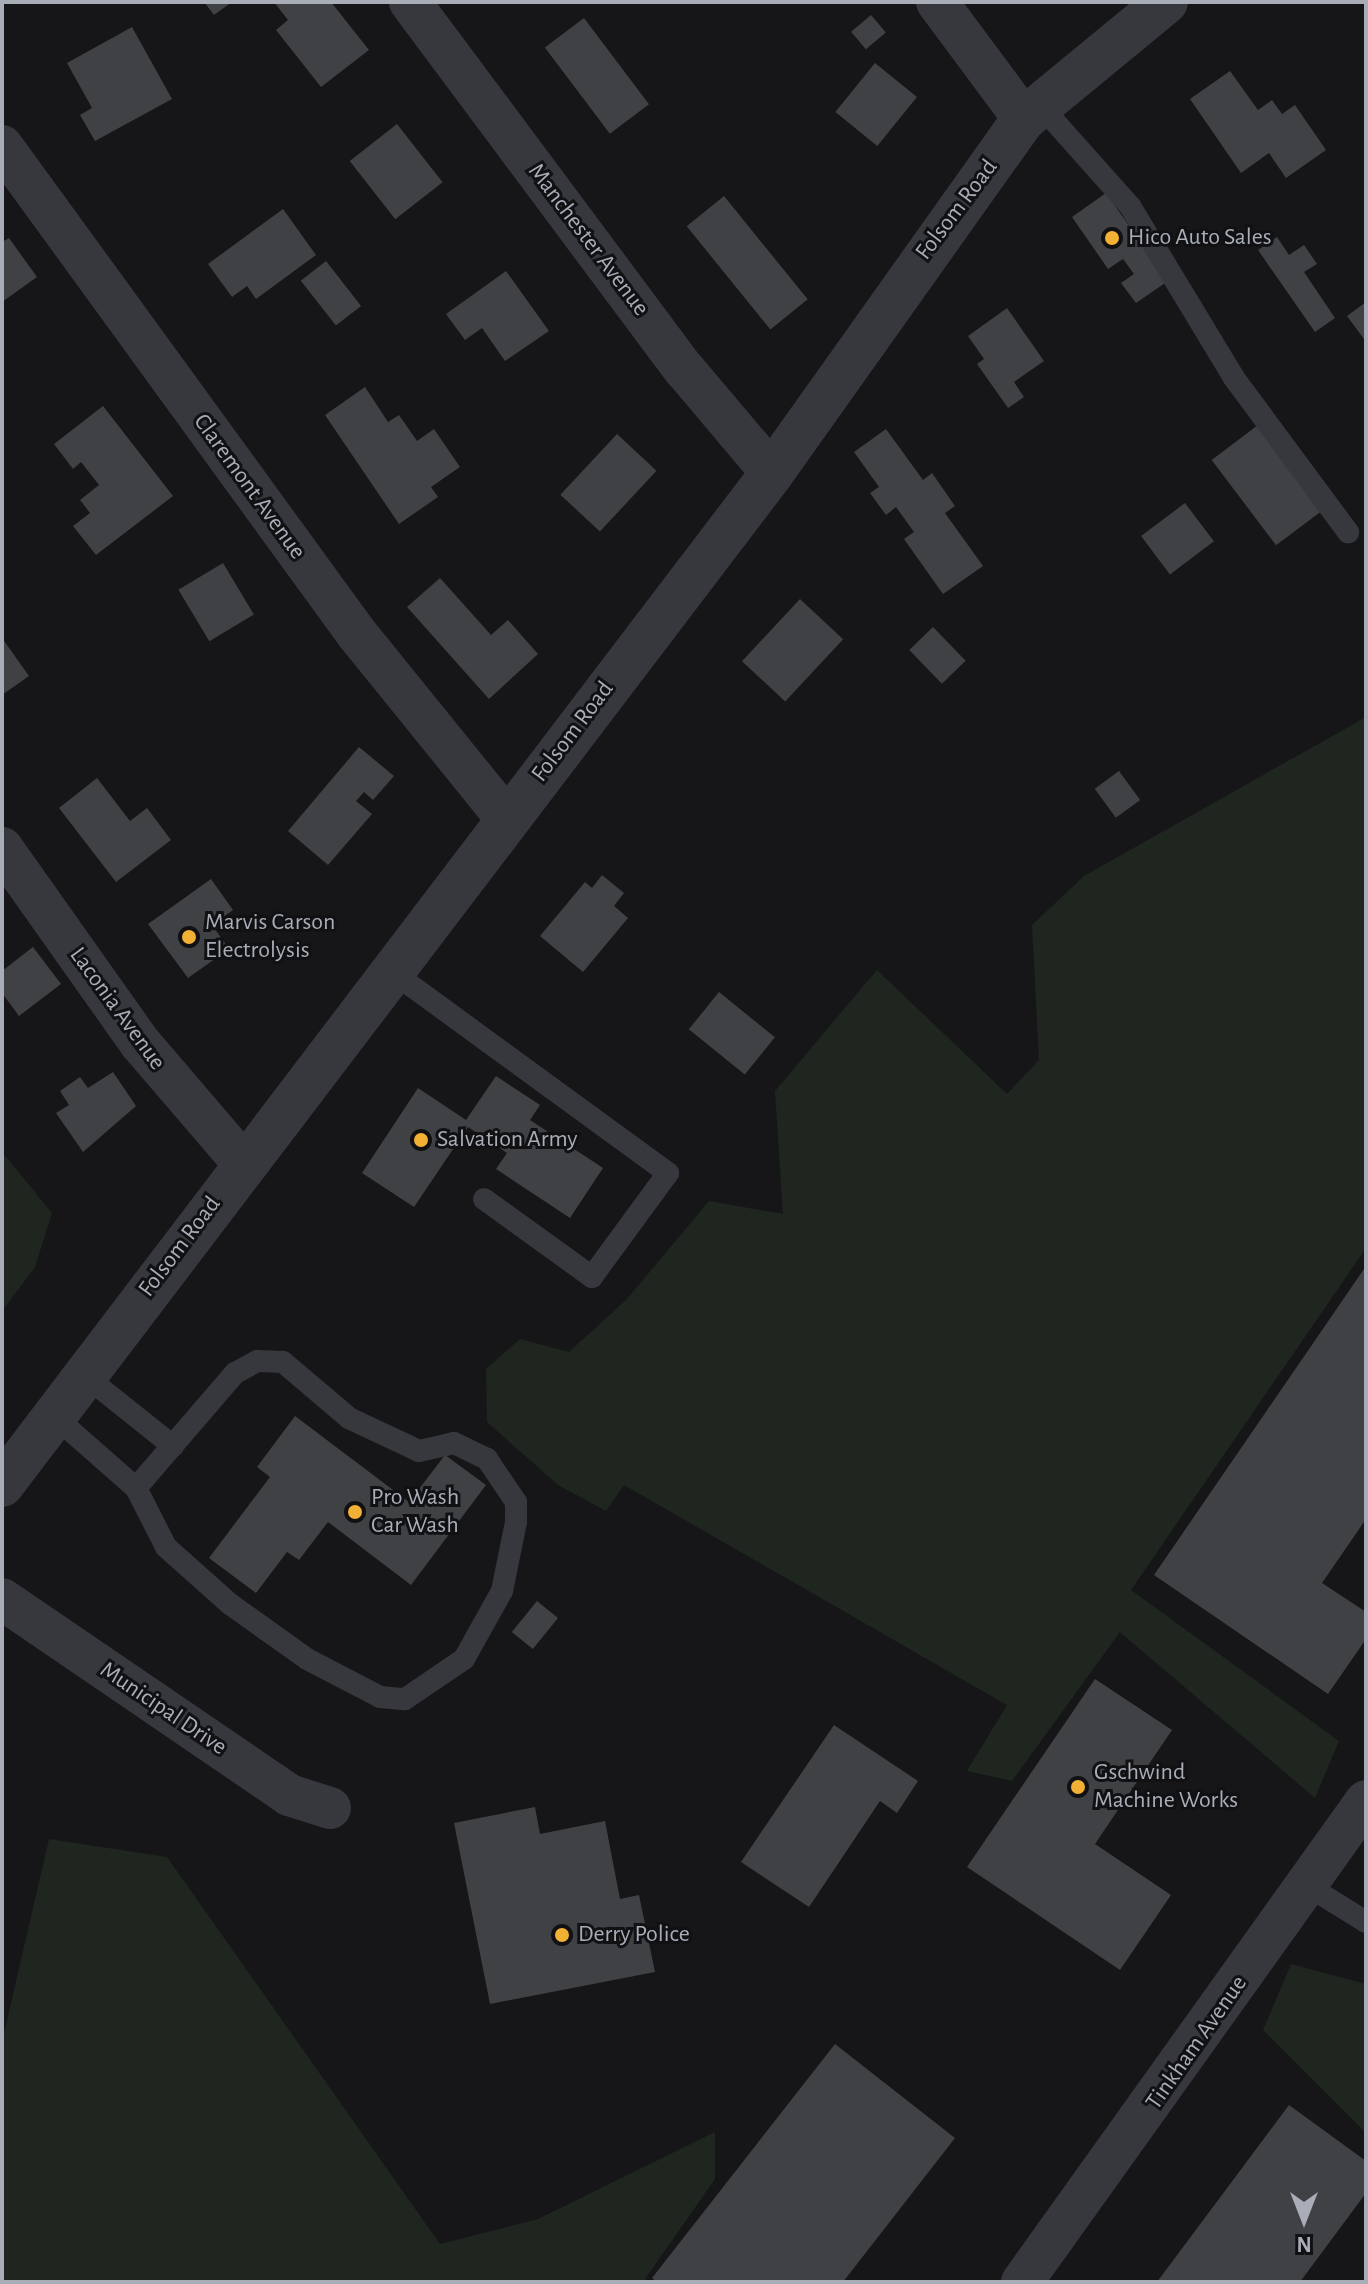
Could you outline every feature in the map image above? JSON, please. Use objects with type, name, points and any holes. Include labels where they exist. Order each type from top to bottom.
[{"type":"street","name":"Manchester Avenue","points":[[410,2],[684,369],[772,473]]},
{"type":"street","points":[[937,2],[1032,112]]},
{"type":"street","name":"Folsom Road","points":[[2,1485],[242,1162],[772,473],[1032,112],[1166,2]]},
{"type":"street","name":"Claremont Avenue","points":[[2,146],[338,610],[507,819]]},
{"type":"street","name":"Laconia Avenue","points":[[3,851],[141,1044],[242,1162]]},
{"type":"street","name":"Municipal Drive","points":[[2,1599],[289,1795],[330,1808]]},
{"type":"street","name":"Tinkham Avenue","points":[[1022,2282],[1366,1801]]},
{"type":"lane","points":[[1032,112],[1130,206],[1234,378],[1348,532]]},
{"type":"lane","points":[[391,971],[668,1173],[592,1277],[484,1199]]},
{"type":"lane","points":[[54,1416],[136,1488],[166,1547],[230,1604],[347,1682],[405,1699],[464,1659],[502,1591],[516,1522],[516,1502],[487,1459],[454,1443],[419,1451],[349,1418],[283,1362],[257,1361],[235,1373],[136,1488]]},
{"type":"lane","points":[[84,1375],[173,1446]]},
{"type":"lane","points":[[1308,1886],[1366,1922]]},
{"type":"shaded area","points":[[1366,717],[1366,1248],[1131,1590],[1339,1741],[1315,1798],[1120,1632],[1012,1781],[967,1771],[1007,1705],[624,1485],[606,1511],[558,1485],[487,1422],[486,1369],[520,1339],[569,1352],[626,1300],[709,1201],[783,1214],[775,1091],[877,970],[1007,1094],[1039,1060],[1032,925],[1084,876]]},
{"type":"shaded area","points":[[2,1152],[52,1213],[35,1267],[2,1311]]},
{"type":"shaded area","points":[[49,1839],[167,1857],[440,2244],[538,2219],[715,2132],[715,2179],[643,2282],[2,2282],[2,2042]]},
{"type":"shaded area","points":[[1291,1964],[1366,1984],[1366,2133],[1263,2030]]},
{"type":"building","points":[[204,2],[232,2],[214,15]]},
{"type":"building","points":[[274,2],[331,2],[369,50],[321,87],[276,30],[288,20]]},
{"type":"building","points":[[871,15],[886,33],[866,49],[851,32]]},
{"type":"building","points":[[584,18],[649,104],[610,134],[545,47]]},
{"type":"building","points":[[132,27],[172,99],[95,141],[80,115],[92,108],[67,63]]},
{"type":"building","points":[[875,63],[917,97],[877,146],[835,112]]},
{"type":"building","points":[[1230,71],[1258,110],[1272,100],[1282,114],[1295,105],[1326,150],[1286,178],[1269,153],[1241,173],[1190,99]]},
{"type":"building","points":[[397,124],[443,182],[395,219],[350,161]]},
{"type":"building","name":"Hico Auto Sales","points":[[1106,193],[1168,281],[1136,303],[1121,283],[1134,274],[1123,259],[1108,269],[1072,217]]},
{"type":"building","points":[[724,196],[808,299],[770,330],[687,226]]},
{"type":"building","points":[[283,209],[316,255],[256,299],[247,286],[232,297],[208,264]]},
{"type":"building","points":[[1277,237],[1289,255],[1304,245],[1317,264],[1304,272],[1335,318],[1315,332],[1258,250]]},
{"type":"building","points":[[9,238],[37,277],[2,302],[2,242]]},
{"type":"building","points":[[326,261],[361,306],[336,326],[301,281]]},
{"type":"building","points":[[506,271],[549,331],[505,361],[482,328],[465,340],[446,314]]},
{"type":"building","points":[[1366,302],[1366,337],[1364,339],[1347,316]]},
{"type":"building","points":[[1007,308],[1044,361],[1014,382],[1024,397],[1008,408],[977,364],[984,359],[968,336]]},
{"type":"building","points":[[365,387],[388,422],[399,415],[417,441],[434,429],[460,467],[431,487],[438,497],[399,524],[325,415]]},
{"type":"building","points":[[103,406],[173,496],[96,555],[73,526],[90,513],[80,500],[99,485],[81,462],[73,469],[54,444]]},
{"type":"building","points":[[1258,425],[1322,510],[1276,545],[1212,460]]},
{"type":"building","points":[[886,429],[923,480],[932,473],[955,506],[945,513],[983,566],[943,594],[904,539],[914,532],[896,507],[886,515],[870,493],[879,487],[854,452]]},
{"type":"building","points":[[617,434],[656,471],[600,532],[560,495]]},
{"type":"building","points":[[1185,503],[1214,541],[1170,574],[1141,536]]},
{"type":"building","points":[[223,563],[254,614],[209,641],[178,590]]},
{"type":"building","points":[[440,578],[491,635],[508,620],[538,654],[489,699],[407,607]]},
{"type":"building","points":[[800,599],[843,639],[785,701],[742,661]]},
{"type":"building","points":[[933,627],[966,661],[942,684],[909,650]]},
{"type":"building","points":[[2,638],[29,676],[2,695]]},
{"type":"building","points":[[359,747],[394,776],[373,800],[364,792],[356,801],[372,814],[328,865],[288,831]]},
{"type":"building","points":[[1119,771],[1140,800],[1116,818],[1095,789]]},
{"type":"building","points":[[97,778],[130,821],[147,808],[171,840],[116,882],[59,808]]},
{"type":"building","points":[[602,875],[624,893],[614,906],[628,918],[583,972],[540,936],[585,882],[592,888]]},
{"type":"building","name":"Marvis Carson Electrolysis","points":[[211,879],[233,910],[212,925],[229,949],[188,978],[148,924]]},
{"type":"building","points":[[33,947],[61,984],[19,1016],[2,993],[2,971]]},
{"type":"building","points":[[719,992],[775,1037],[745,1075],[689,1029]]},
{"type":"building","points":[[113,1072],[136,1106],[83,1152],[56,1113],[69,1105],[60,1091],[80,1077],[88,1088]]},
{"type":"building","name":"Salvation Army","points":[[496,1076],[540,1105],[530,1120],[603,1168],[570,1218],[496,1169],[507,1153],[468,1127],[414,1207],[362,1173],[418,1088],[466,1120]]},
{"type":"building","points":[[1366,1266],[1366,1519],[1322,1583],[1366,1612],[1366,1639],[1328,1694],[1154,1575]]},
{"type":"building","name":"Pro Wash Car Wash","points":[[295,1416],[409,1502],[445,1455],[486,1485],[411,1585],[328,1522],[299,1560],[287,1552],[256,1593],[209,1558],[270,1477],[257,1467]]},
{"type":"building","points":[[537,1601],[558,1618],[533,1649],[512,1632]]},
{"type":"building","name":"Gschwind Machine Works","points":[[1095,1679],[1172,1730],[1095,1844],[1171,1895],[1120,1970],[967,1867]]},
{"type":"building","points":[[834,1725],[918,1781],[897,1813],[880,1801],[809,1907],[741,1862]]},
{"type":"building","name":"Derry Police","points":[[535,1807],[540,1834],[605,1821],[620,1899],[639,1895],[655,1972],[490,2004],[454,1823]]},
{"type":"building","points":[[835,2044],[955,2138],[843,2282],[657,2282],[652,2278]]},
{"type":"building","points":[[1289,2105],[1366,2161],[1366,2193],[1300,2282],[1157,2282]]},
{"type":"place","name":"Hico Auto Sales","points":[[1112,238]]},
{"type":"place","name":"Marvis Carson Electrolysis","points":[[189,937]]},
{"type":"place","name":"Salvation Army","points":[[421,1140]]},
{"type":"place","name":"Pro Wash Car Wash","points":[[355,1512]]},
{"type":"place","name":"Gschwind Machine Works","points":[[1078,1787]]},
{"type":"place","name":"Derry Police","points":[[562,1935]]}]
